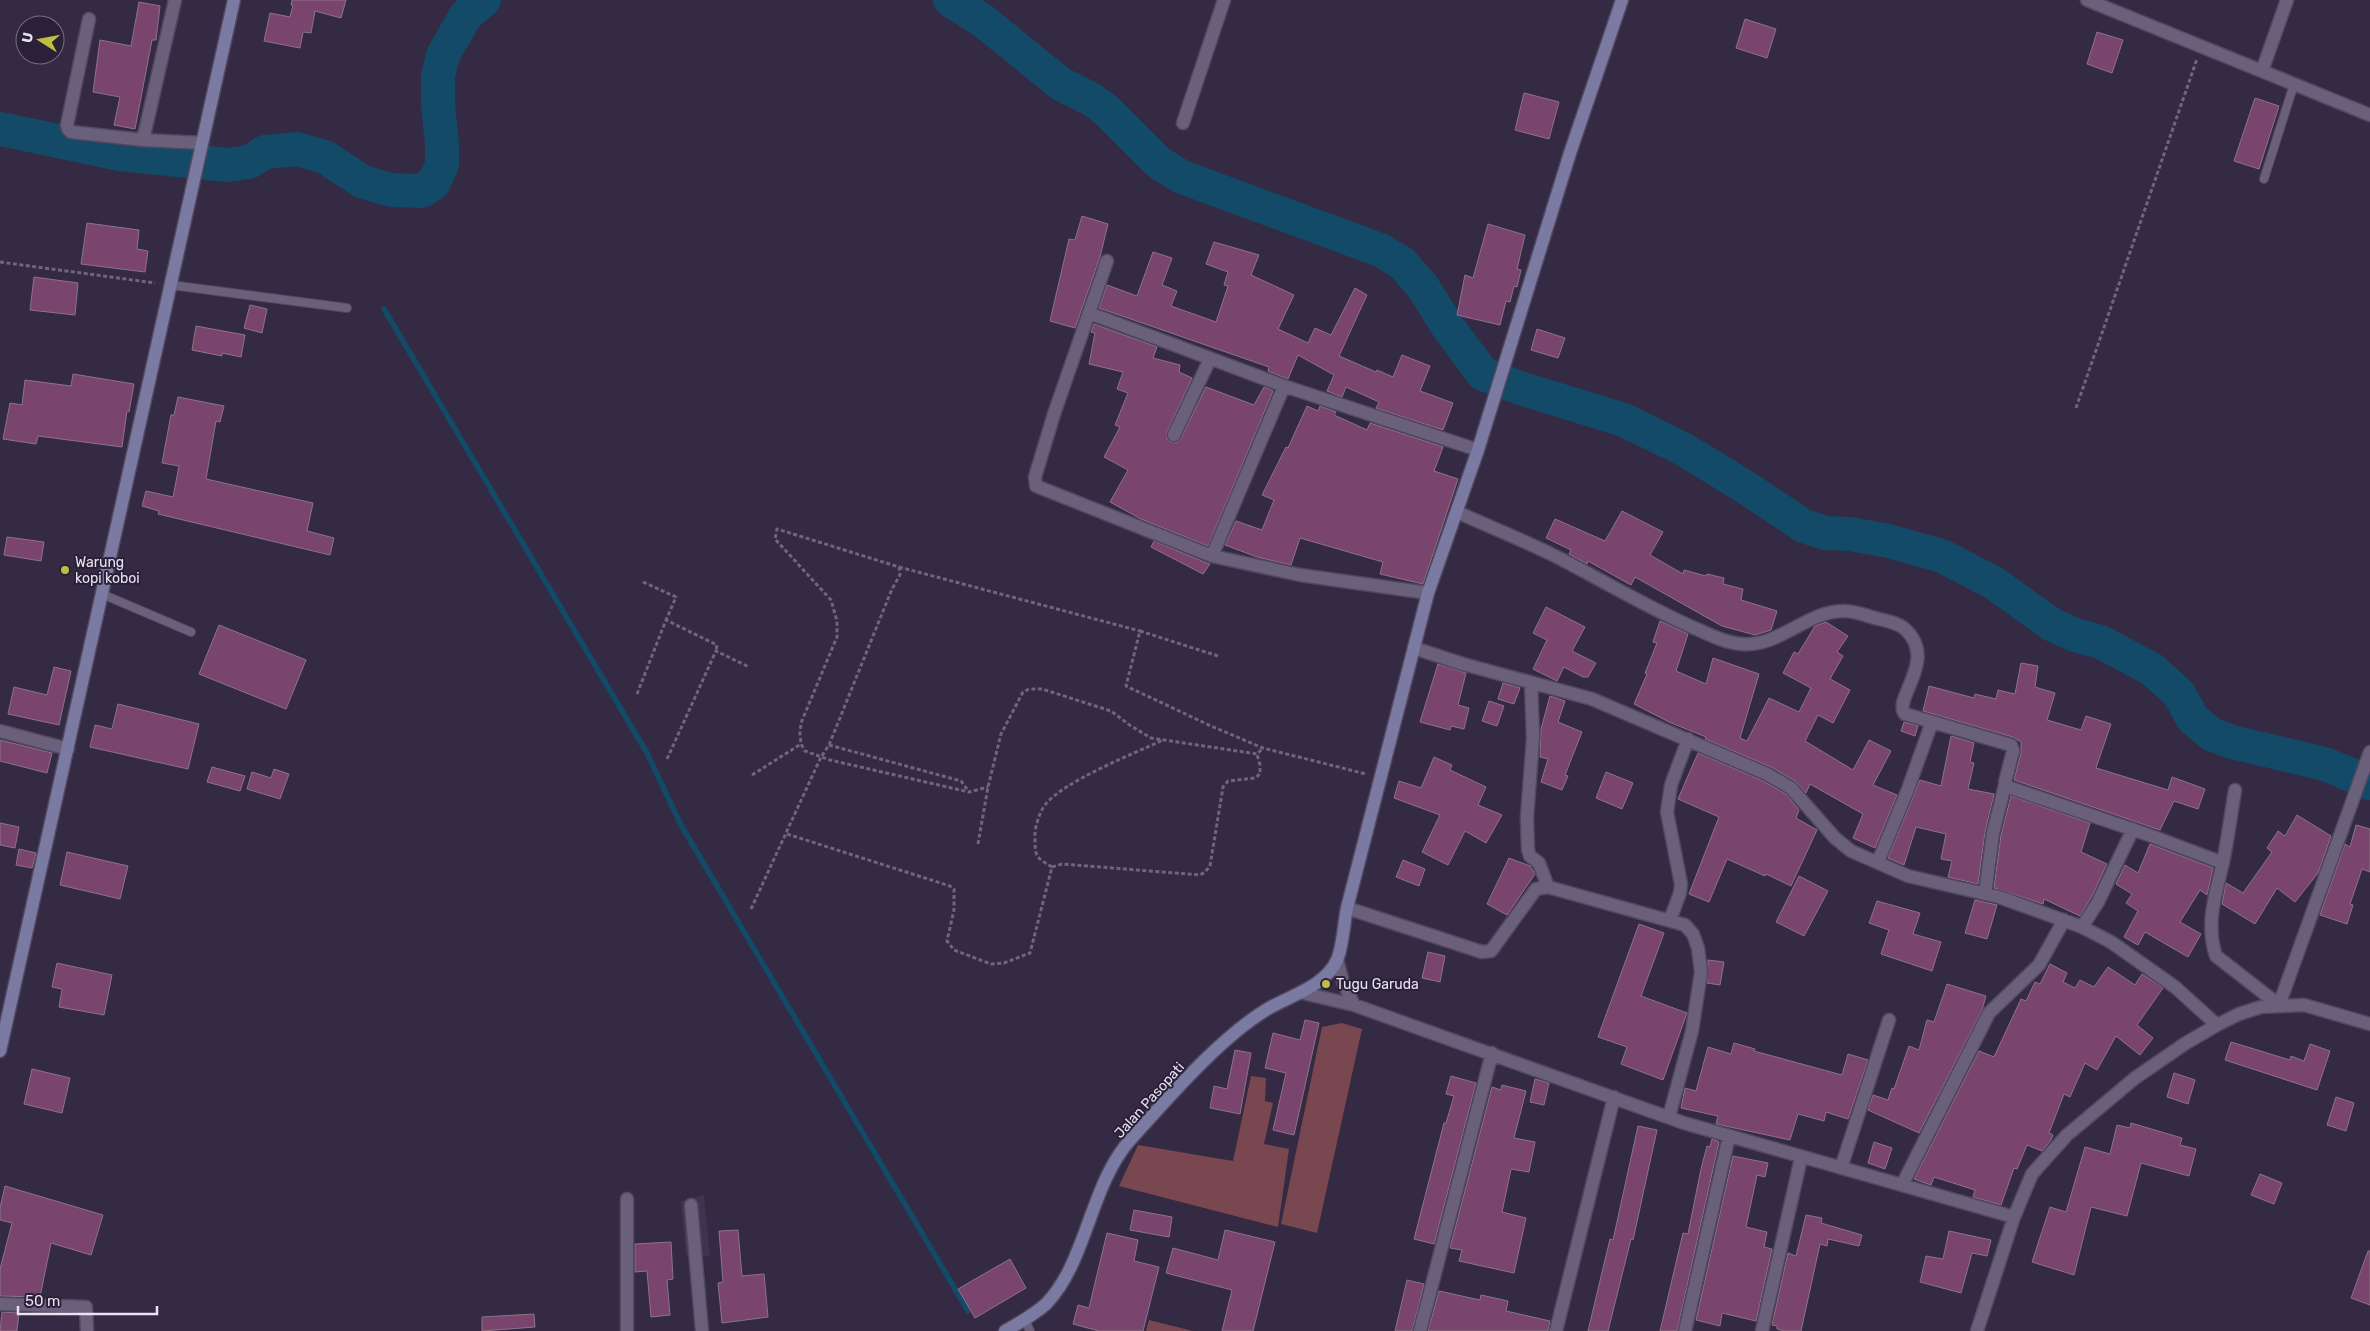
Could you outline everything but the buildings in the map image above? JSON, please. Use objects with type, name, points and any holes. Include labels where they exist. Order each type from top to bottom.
[{"type":"street","points":[[147,140],[174,0]]},
{"type":"street","points":[[0,1051],[194,184],[199,144],[234,0]]},
{"type":"street","points":[[1182,123],[1224,0]]},
{"type":"street","points":[[1354,1005],[1343,982],[1337,960],[1347,908],[1428,593],[1478,450],[1570,154],[1622,0]]},
{"type":"street","points":[[2087,0],[2370,115]]},
{"type":"street","points":[[2262,71],[2287,0]]},
{"type":"street","points":[[89,19],[67,125],[68,129],[71,132],[199,144]]},
{"type":"street","points":[[1107,261],[1054,414],[1035,477],[1036,486],[1212,556],[1300,575],[1428,593]]},
{"type":"street","points":[[1089,313],[1284,386],[1478,450]]},
{"type":"street","points":[[1174,435],[1210,359]]},
{"type":"street","points":[[1212,556],[1284,386]]},
{"type":"street","points":[[1457,512],[1560,558],[1646,606],[1728,643],[1760,644],[1818,617],[1840,611],[1897,624],[1907,631],[1914,642],[1918,656],[1915,674],[1901,703],[1902,711],[1905,714],[2011,746],[2013,751],[1993,833],[1985,894]]},
{"type":"street","points":[[1414,648],[1592,699],[1767,774],[1791,788],[1835,838],[1852,851],[1908,876],[1985,894],[2082,927],[2111,942],[2175,987],[2217,1025]]},
{"type":"street","points":[[1531,683],[1533,738],[1528,850],[1530,856],[1539,864],[1548,887]]},
{"type":"street","points":[[1878,862],[1908,790],[1932,722]]},
{"type":"street","points":[[0,731],[68,749]]},
{"type":"street","points":[[1670,920],[1681,884],[1667,812],[1672,785],[1688,739]]},
{"type":"street","points":[[2279,1005],[2370,752]]},
{"type":"street","points":[[2005,784],[2133,829],[2222,863]]},
{"type":"street","points":[[2235,790],[2214,898],[2210,930],[2216,956],[2279,1005]]},
{"type":"street","points":[[2082,927],[2098,902],[2133,829]]},
{"type":"street","points":[[1347,908],[1482,952],[1491,951],[1536,889],[1548,887],[1670,920],[1685,926],[1693,934],[1698,948],[1701,972],[1692,1031],[1669,1117]]},
{"type":"street","points":[[1902,1186],[1989,1013],[2039,965],[2064,920]]},
{"type":"street","name":"Jalan Pasopati","points":[[1005,1331],[1027,1325],[1057,1289],[1072,1263],[1101,1190],[1128,1142],[1201,1065],[1239,1029],[1270,1007],[1303,993],[1322,978],[1337,960]]},
{"type":"street","points":[[1303,993],[1354,1005],[1669,1117],[1729,1136],[2014,1217]]},
{"type":"street","points":[[1977,1331],[2014,1217],[2032,1174],[2067,1135],[2135,1078],[2186,1043],[2239,1014],[2279,1005],[2304,1005],[2370,1024]]},
{"type":"street","points":[[1841,1168],[1889,1020]]},
{"type":"street","points":[[1420,1331],[1492,1053]]},
{"type":"street","points":[[1556,1331],[1614,1097]]},
{"type":"street","points":[[1685,1331],[1729,1136]]},
{"type":"street","points":[[1762,1331],[1801,1158]]},
{"type":"street","points":[[626,1199],[627,1331]]},
{"type":"street","points":[[691,1205],[702,1331]]},
{"type":"street","points":[[0,1304],[86,1307],[87,1331]]},
{"type":"lane","points":[[2264,179],[2294,84]]},
{"type":"lane","points":[[171,285],[347,308]]},
{"type":"lane","points":[[102,594],[191,632]]},
{"type":"path","points":[[2076,408],[2201,47]]},
{"type":"path","points":[[0,262],[171,285]]},
{"type":"path","points":[[988,787],[969,792],[821,757],[805,751],[801,744],[801,723],[837,637],[837,622],[832,600],[775,539],[775,532],[778,529],[899,567],[1140,631],[1218,656]]},
{"type":"path","points":[[751,909],[821,757],[829,745],[846,697],[892,589],[900,575],[899,567]]},
{"type":"path","points":[[637,694],[676,597],[643,582]]},
{"type":"path","points":[[666,620],[717,645],[667,759]]},
{"type":"path","points":[[1140,631],[1126,686],[1263,748],[1381,778]]},
{"type":"path","points":[[716,651],[749,667]]},
{"type":"path","points":[[978,844],[988,787],[1001,734],[1023,692],[1029,689],[1042,689],[1111,710],[1144,734],[1163,740],[1257,754]]},
{"type":"path","points":[[1163,740],[1064,789],[1045,805],[1035,833],[1035,854],[1038,859],[1052,867],[1062,864],[1200,875],[1210,866],[1224,787],[1232,780],[1255,778],[1260,774],[1257,754]]},
{"type":"path","points":[[752,775],[801,744]]},
{"type":"path","points":[[829,745],[961,781],[969,792]]},
{"type":"path","points":[[1257,754],[1263,748]]},
{"type":"path","points":[[787,834],[950,886],[954,889],[955,899],[947,941],[954,950],[991,964],[1004,963],[1030,953],[1052,867]]},
{"type":"shaded area","points":[[1342,1023],[1362,1029],[1317,1233],[1281,1224],[1322,1027]]},
{"type":"shaded area","points":[[1251,1076],[1266,1078],[1265,1101],[1273,1103],[1264,1144],[1289,1149],[1278,1227],[1119,1186],[1138,1145],[1233,1161]]},
{"type":"shaded area","points":[[704,1195],[710,1256],[686,1256],[681,1201]]},
{"type":"shaded area","points":[[1149,1320],[1193,1331],[1146,1331]]},
{"type":"waterway","points":[[0,129],[120,154],[227,165],[249,162],[265,152],[297,149],[325,157],[363,182],[391,190],[421,191],[433,184],[442,165],[438,76],[443,55],[466,15],[484,0]]},
{"type":"waterway","points":[[950,0],[982,20],[1061,84],[1091,99],[1106,110],[1158,162],[1182,177],[1380,250],[1402,263],[1423,287],[1448,327],[1483,374],[1523,389],[1624,420],[1683,449],[1804,526],[1825,533],[1850,534],[1889,541],[1942,556],[1994,583],[2051,624],[2075,635],[2101,642],[2153,670],[2179,694],[2193,719],[2211,734],[2232,742],[2325,764],[2370,783]]},
{"type":"waterway","points":[[384,309],[647,753],[681,825],[968,1311]]},
{"type":"place","name":"Warung kopi koboi","points":[[65,570]]},
{"type":"place","name":"Tugu Garuda","points":[[1326,984]]}]
